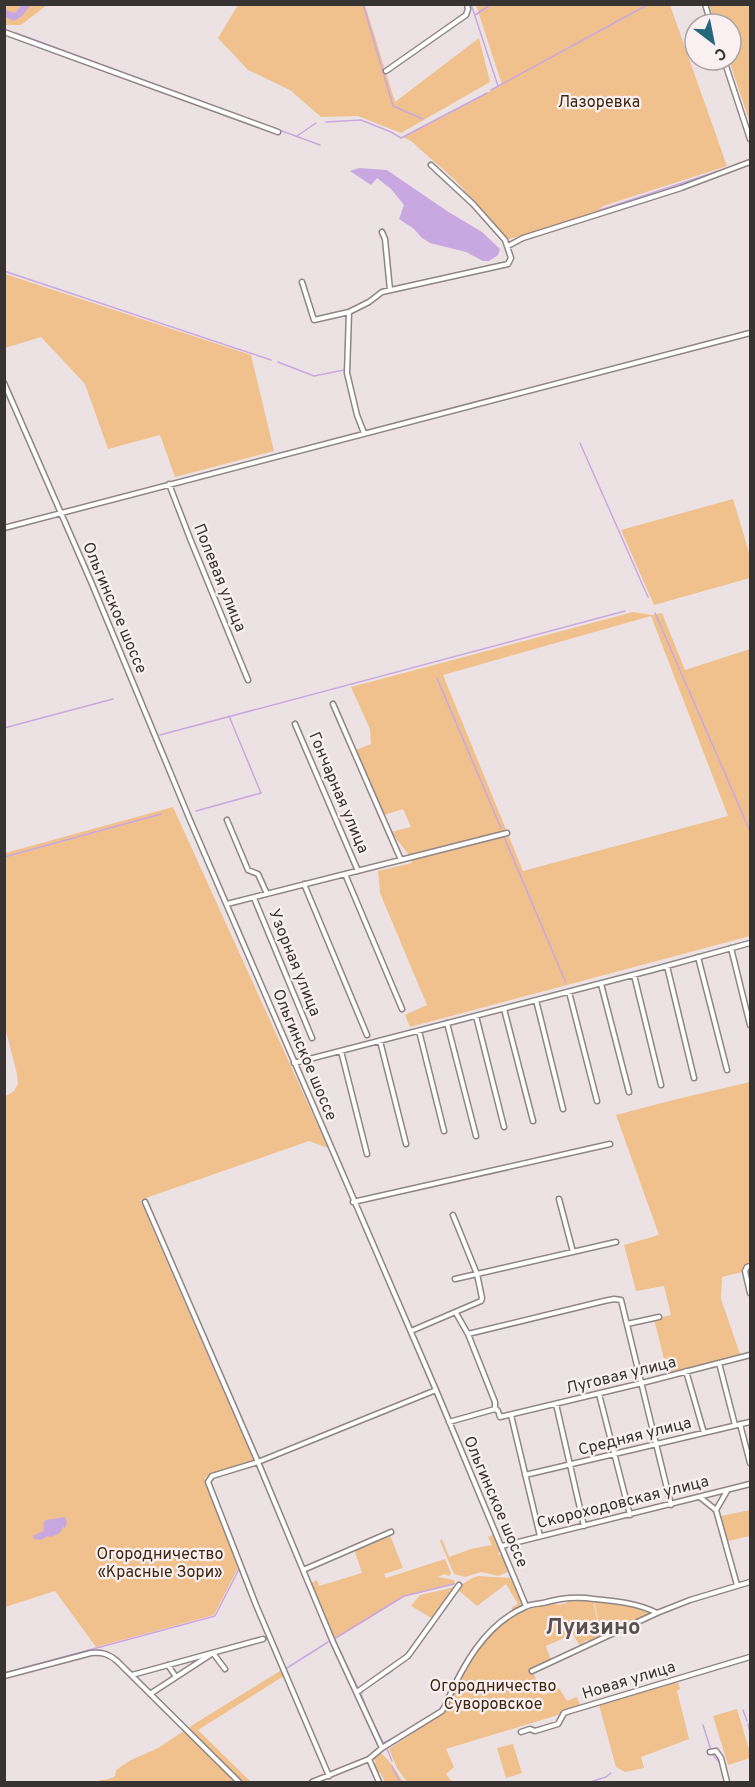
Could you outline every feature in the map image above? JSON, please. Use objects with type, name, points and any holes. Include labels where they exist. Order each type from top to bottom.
[{"type":"street","points":[[386,70],[466,15],[467,4]]},
{"type":"street","points":[[4,32],[278,132]]},
{"type":"street","points":[[728,72],[750,139]]},
{"type":"street","points":[[508,246],[523,238],[681,188],[750,162]]},
{"type":"street","points":[[302,282],[314,320],[349,312],[369,302],[382,292],[508,264],[512,258],[508,246],[473,204],[431,165]]},
{"type":"street","points":[[382,232],[385,239],[390,290]]},
{"type":"street","points":[[349,312],[347,373],[357,415],[364,433]]},
{"type":"street","points":[[4,528],[750,333]]},
{"type":"street","name":"Ольгинское шоссе","points":[[4,383],[353,1202],[436,1390],[526,1606]]},
{"type":"street","name":"Полевая улица","points":[[170,484],[183,523],[248,680]]},
{"type":"street","points":[[333,704],[401,860]]},
{"type":"street","name":"Гончарная улица","points":[[295,724],[358,871]]},
{"type":"street","points":[[227,819],[248,870],[258,874],[267,894]]},
{"type":"street","points":[[227,904],[507,833]]},
{"type":"street","points":[[345,874],[402,1009]]},
{"type":"street","points":[[304,884],[367,1035]]},
{"type":"street","name":"Узорная улица","points":[[254,898],[312,1038]]},
{"type":"street","points":[[294,1063],[750,943]]},
{"type":"street","points":[[731,948],[750,1025]]},
{"type":"street","points":[[698,957],[727,1070]]},
{"type":"street","points":[[667,966],[694,1078]]},
{"type":"street","points":[[634,975],[661,1085]]},
{"type":"street","points":[[601,984],[629,1092]]},
{"type":"street","points":[[569,992],[597,1101]]},
{"type":"street","points":[[536,1000],[564,1109]]},
{"type":"street","points":[[504,1008],[533,1122]]},
{"type":"street","points":[[476,1016],[504,1127]]},
{"type":"street","points":[[447,1023],[476,1136]]},
{"type":"street","points":[[419,1030],[444,1131]]},
{"type":"street","points":[[380,1041],[406,1144]]},
{"type":"street","points":[[341,1051],[367,1154]]},
{"type":"street","points":[[353,1202],[610,1143]]},
{"type":"street","points":[[559,1199],[573,1252]]},
{"type":"street","points":[[145,1202],[333,1641],[382,1748]]},
{"type":"street","points":[[411,1332],[413,1329],[481,1302],[477,1274],[453,1215]]},
{"type":"street","points":[[455,1279],[616,1242]]},
{"type":"street","points":[[750,1266],[745,1270],[750,1293]]},
{"type":"street","points":[[468,1334],[604,1301],[621,1300],[671,1505]]},
{"type":"street","points":[[456,1313],[468,1334],[498,1413]]},
{"type":"street","points":[[627,1324],[659,1317]]},
{"type":"street","name":"Луговая улица","points":[[449,1422],[495,1409],[500,1417],[511,1415],[750,1355]]},
{"type":"street","points":[[718,1363],[750,1463]]},
{"type":"street","points":[[686,1371],[704,1433]]},
{"type":"street","points":[[329,1776],[256,1605],[208,1482],[212,1476],[258,1462],[436,1390]]},
{"type":"street","points":[[599,1394],[630,1515]]},
{"type":"street","points":[[556,1404],[584,1526]]},
{"type":"street","points":[[511,1415],[540,1536]]},
{"type":"street","name":"Средняя улица","points":[[525,1475],[750,1422]]},
{"type":"street","name":"Скороходовская улица","points":[[502,1546],[750,1484]]},
{"type":"street","points":[[716,1510],[727,1491]]},
{"type":"street","points":[[701,1497],[716,1510],[737,1585]]},
{"type":"street","points":[[303,1570],[391,1532]]},
{"type":"street","points":[[532,1671],[657,1613],[690,1600],[750,1582]]},
{"type":"street","points":[[357,1692],[408,1656],[459,1585]]},
{"type":"street","points":[[312,1782],[369,1759],[382,1748],[442,1711],[465,1663],[501,1622],[526,1606],[567,1598],[590,1598],[619,1602],[657,1613]]},
{"type":"street","points":[[131,1675],[263,1639]]},
{"type":"street","points":[[4,1676],[100,1652],[111,1655],[239,1782]]},
{"type":"street","points":[[213,1653],[225,1669]]},
{"type":"street","points":[[150,1694],[213,1653]]},
{"type":"street","name":"Новая улица","points":[[521,1732],[530,1729],[535,1731],[558,1724],[564,1713],[570,1711],[750,1657]]},
{"type":"street","points":[[168,1665],[176,1677]]},
{"type":"street","points":[[710,1752],[716,1751],[721,1758],[727,1782]]},
{"type":"street","points":[[369,1759],[380,1782]]},
{"type":"green space","points":[[47,5],[21,25],[5,25],[5,7]]},
{"type":"green space","points":[[238,5],[365,5],[395,102],[479,38],[490,82],[401,133],[358,116],[321,117],[290,90],[248,70],[218,38]]},
{"type":"green space","name":"Лазоревка","points":[[476,5],[670,5],[683,42],[683,72],[694,72],[727,166],[603,206],[594,216],[505,240],[456,181],[411,141],[403,137],[502,85]]},
{"type":"green space","points":[[709,5],[750,5],[750,123],[733,72],[743,72],[743,12],[712,12]]},
{"type":"green space","points":[[5,274],[251,355],[274,451],[175,477],[160,435],[108,449],[85,384],[41,337],[5,348]]},
{"type":"green space","points":[[733,499],[750,556],[750,578],[654,605],[621,530]]},
{"type":"green space","points":[[633,612],[653,615],[662,613],[685,670],[750,649],[750,936],[410,1027],[405,1015],[427,1005],[380,893],[378,871],[412,863],[409,855],[391,832],[411,827],[403,809],[384,815],[356,750],[371,744],[370,729],[351,687]],"holes":[[[651,616],[728,816],[523,871],[443,675]]]},
{"type":"green space","name":"Огородничество «Красные Зори»","points":[[173,807],[328,1148],[309,1141],[140,1200],[254,1461],[251,1464],[210,1474],[205,1478],[238,1568],[214,1615],[96,1647],[55,1591],[5,1607],[4,1097],[14,1091],[18,1084],[4,1024],[5,853]]},
{"type":"green space","points":[[750,1082],[750,1270],[722,1277],[721,1299],[741,1357],[668,1375],[654,1319],[671,1315],[664,1286],[636,1291],[624,1245],[659,1235],[616,1115]]},
{"type":"green space","points":[[750,1510],[750,1536],[728,1541],[721,1516]]},
{"type":"green space","points":[[390,1535],[403,1568],[384,1574],[386,1578],[445,1559],[451,1573],[449,1576],[444,1574],[438,1577],[454,1580],[455,1584],[404,1597],[334,1640],[311,1583],[317,1580],[319,1586],[362,1573],[354,1549]]},
{"type":"green space","points":[[495,1536],[500,1548],[498,1555],[503,1555],[508,1572],[498,1576],[481,1572],[465,1577],[454,1574],[440,1541],[442,1539],[449,1557],[492,1545],[488,1537]]},
{"type":"green space","points":[[478,1576],[512,1578],[523,1603],[522,1607],[514,1612],[511,1608],[518,1604],[506,1584],[477,1606],[458,1590],[466,1582]]},
{"type":"green space","points":[[455,1587],[433,1619],[411,1606],[420,1595]]},
{"type":"green space","name":"Огородничество Суворовское","points":[[572,1599],[593,1601],[601,1637],[589,1642],[587,1640],[582,1644],[583,1646],[580,1646],[573,1634],[546,1646],[551,1660],[532,1670],[543,1695],[559,1688],[567,1701],[577,1697],[580,1705],[561,1714],[446,1749],[454,1767],[446,1774],[452,1782],[407,1782],[397,1768],[389,1749],[446,1709],[457,1683],[492,1632],[523,1610],[553,1602],[558,1605]]},
{"type":"green space","points":[[594,1601],[632,1607],[651,1614],[602,1637]]},
{"type":"green space","points":[[280,1671],[284,1676],[198,1730],[251,1782],[92,1782],[115,1776],[116,1770],[129,1761],[158,1748]]},
{"type":"green space","points":[[678,1682],[680,1689],[677,1691],[689,1739],[641,1757],[644,1768],[625,1772],[616,1767],[599,1705]]},
{"type":"green space","points":[[737,1709],[750,1758],[728,1765],[713,1716]]},
{"type":"green space","points":[[513,1744],[522,1773],[506,1778],[497,1748]]},
{"type":"green space","points":[[380,1753],[403,1782],[385,1782],[374,1764],[376,1763],[374,1759]]},
{"type":"shaded area","points":[[359,168],[387,170],[482,232],[500,249],[498,255],[489,261],[483,261],[466,252],[430,243],[422,238],[414,229],[399,219],[404,205],[391,189],[377,178],[371,185],[350,171]]},
{"type":"shaded area","points":[[65,1517],[67,1523],[60,1533],[41,1540],[34,1539],[33,1536],[43,1531],[46,1520]]},
{"type":"waterway","points":[[4,13],[14,17],[27,4]]},
{"type":"waterway","points":[[363,4],[393,106],[423,119]]},
{"type":"waterway","points":[[471,4],[498,86]]},
{"type":"waterway","points":[[475,15],[492,4]]},
{"type":"waterway","points":[[491,90],[649,4]]},
{"type":"waterway","points":[[16,33],[320,145]]},
{"type":"waterway","points":[[326,122],[361,120],[401,138],[487,93]]},
{"type":"waterway","points":[[297,136],[316,123]]},
{"type":"waterway","points":[[600,210],[734,166]]},
{"type":"waterway","points":[[4,271],[271,360]]},
{"type":"waterway","points":[[278,362],[314,376],[344,370]]},
{"type":"waterway","points":[[580,443],[648,597]]},
{"type":"waterway","points":[[160,735],[625,611]]},
{"type":"waterway","points":[[655,613],[750,831]]},
{"type":"waterway","points":[[437,678],[501,828]]},
{"type":"waterway","points":[[4,728],[113,699]]},
{"type":"waterway","points":[[196,811],[261,793],[229,716]]},
{"type":"waterway","points":[[4,857],[161,814]]},
{"type":"waterway","points":[[504,837],[566,983]]},
{"type":"waterway","points":[[4,1673],[215,1616],[239,1569]]},
{"type":"waterway","points":[[334,1639],[404,1596],[454,1584]]},
{"type":"waterway","points":[[287,1668],[328,1642]]},
{"type":"waterway","points":[[336,1643],[343,1657]]},
{"type":"waterway","points":[[345,1662],[358,1688]]},
{"type":"waterway","points":[[375,1682],[392,1671]]},
{"type":"waterway","points":[[364,1690],[361,1694],[365,1704]]},
{"type":"waterway","points":[[438,1712],[444,1703]]},
{"type":"waterway","points":[[366,1707],[374,1724]]},
{"type":"waterway","points":[[743,1710],[747,1721]]},
{"type":"waterway","points":[[416,1724],[424,1720]]},
{"type":"waterway","points":[[748,1724],[750,1732]]},
{"type":"waterway","points":[[703,1725],[711,1750]]},
{"type":"waterway","points":[[375,1726],[383,1743],[395,1737]]},
{"type":"waterway","points":[[401,1733],[406,1731]]},
{"type":"waterway","points":[[387,1749],[392,1761]]},
{"type":"waterway","points":[[712,1754],[720,1763],[725,1782]]},
{"type":"waterway","points":[[392,1766],[400,1782]]},
{"type":"waterway","points":[[593,1781],[611,1773]]},
{"type":"district","name":"Луизино","points":[[593,1628]]}]
